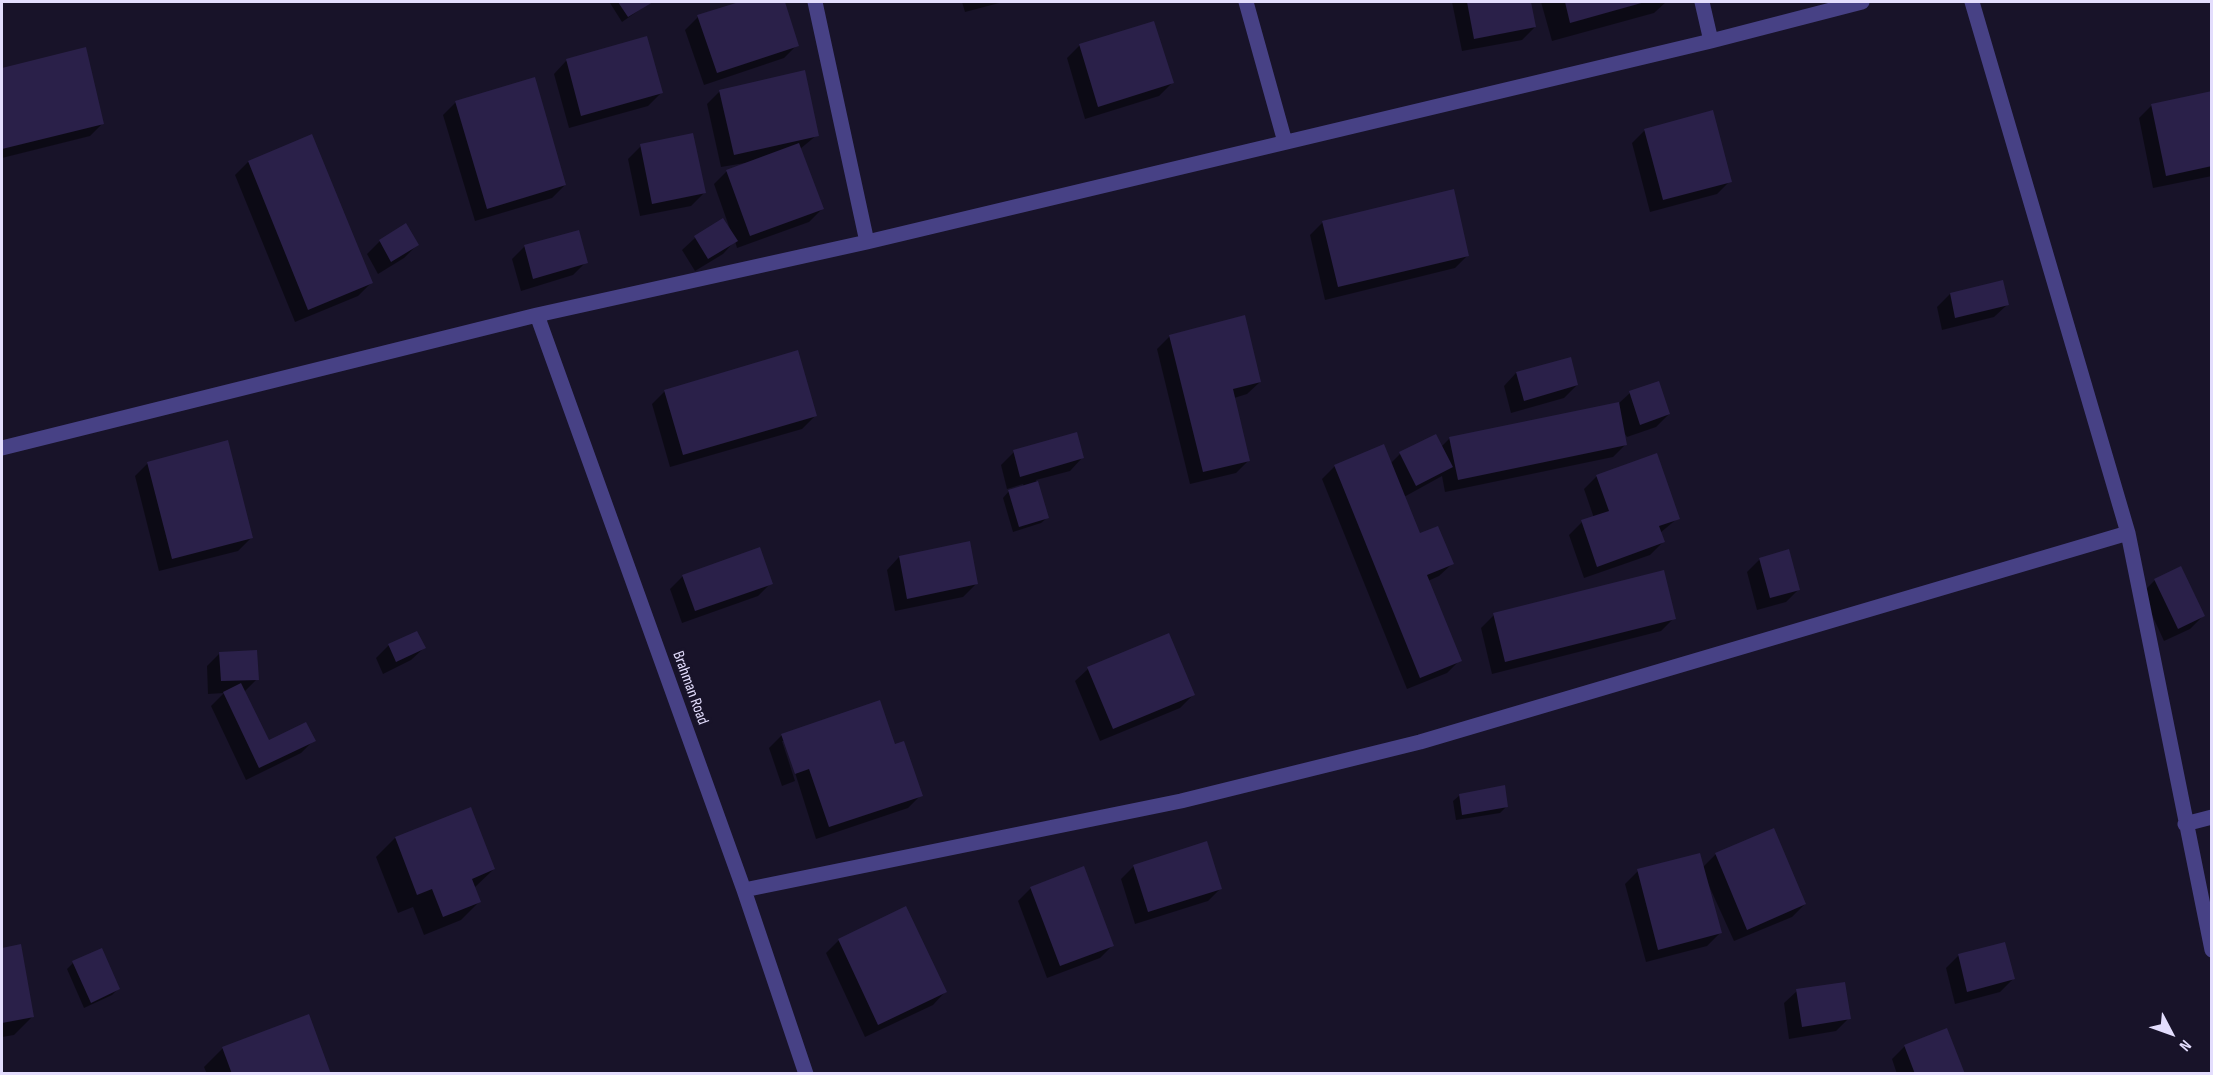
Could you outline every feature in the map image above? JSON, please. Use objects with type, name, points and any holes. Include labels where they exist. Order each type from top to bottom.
[{"type":"street","points":[[815,2],[867,242]]},
{"type":"street","points":[[1246,2],[1285,142]]},
{"type":"street","points":[[1702,2],[1711,41]]},
{"type":"street","points":[[2,447],[537,315],[867,242],[1711,41],[1862,2]]},
{"type":"street","points":[[1972,2],[2128,533],[2211,950]]},
{"type":"street","name":"Brahman Road","points":[[537,315],[744,890],[806,1074]]},
{"type":"street","points":[[744,890],[1181,801],[1420,742],[2128,533]]},
{"type":"street","points":[[2185,824],[2211,817]]},
{"type":"building","points":[[618,2],[653,2],[628,17]]},
{"type":"building","points":[[739,2],[785,2],[799,46],[717,73],[697,15]]},
{"type":"building","points":[[1467,2],[1531,2],[1536,27],[1474,39]]},
{"type":"building","points":[[1565,2],[1645,2],[1570,23]]},
{"type":"building","points":[[1154,21],[1174,83],[1098,107],[1079,44]]},
{"type":"building","points":[[647,36],[663,93],[581,116],[566,59]]},
{"type":"building","points":[[86,47],[104,124],[2,149],[2,68]]},
{"type":"building","points":[[805,70],[819,136],[734,155],[719,90]]},
{"type":"building","points":[[535,77],[566,185],[487,209],[455,101]]},
{"type":"building","points":[[2212,91],[2212,166],[2166,176],[2151,104]]},
{"type":"building","points":[[1713,110],[1732,182],[1663,200],[1644,129]]},
{"type":"building","points":[[693,133],[706,193],[652,204],[640,144]]},
{"type":"building","points":[[312,134],[373,283],[308,310],[248,161]]},
{"type":"building","points":[[799,143],[824,209],[750,236],[726,170]]},
{"type":"building","points":[[1454,189],[1469,256],[1338,287],[1322,221]]},
{"type":"building","points":[[723,218],[738,241],[708,259],[694,236]]},
{"type":"building","points":[[406,223],[419,245],[391,262],[379,240]]},
{"type":"building","points":[[579,230],[588,263],[533,279],[524,245]]},
{"type":"building","points":[[2003,280],[2009,305],[1955,318],[1950,293]]},
{"type":"building","points":[[1245,315],[1261,382],[1233,389],[1250,461],[1203,472],[1169,335]]},
{"type":"building","points":[[798,350],[817,416],[683,455],[664,390]]},
{"type":"building","points":[[1571,357],[1578,385],[1524,401],[1516,372]]},
{"type":"building","points":[[1659,381],[1670,414],[1640,425],[1629,391]]},
{"type":"building","points":[[1619,402],[1627,445],[1458,480],[1449,437]]},
{"type":"building","points":[[1077,432],[1084,458],[1020,477],[1013,450]]},
{"type":"building","points":[[1436,434],[1453,467],[1416,486],[1399,452]]},
{"type":"building","points":[[228,440],[253,538],[172,559],[147,462]]},
{"type":"building","points":[[1384,444],[1420,533],[1438,526],[1454,564],[1427,575],[1462,661],[1420,678],[1334,465]]},
{"type":"building","points":[[1657,453],[1680,519],[1659,526],[1665,542],[1597,567],[1581,520],[1609,511],[1596,475]]},
{"type":"building","points":[[1038,481],[1049,518],[1019,527],[1008,490]]},
{"type":"building","points":[[970,541],[978,584],[907,599],[899,556]]},
{"type":"building","points":[[760,547],[773,584],[695,611],[682,575]]},
{"type":"building","points":[[1789,549],[1800,590],[1770,598],[1759,558]]},
{"type":"building","points":[[2181,566],[2205,616],[2178,629],[2154,579]]},
{"type":"building","points":[[1664,570],[1676,619],[1505,662],[1493,613]]},
{"type":"building","points":[[417,631],[426,648],[396,662],[388,644]]},
{"type":"building","points":[[1169,633],[1195,695],[1113,729],[1087,667]]},
{"type":"building","points":[[257,650],[259,680],[221,681],[219,652]]},
{"type":"building","points":[[241,683],[269,740],[306,722],[316,741],[259,768],[223,692]]},
{"type":"building","points":[[880,700],[895,744],[904,741],[923,796],[829,827],[809,769],[795,774],[781,734]]},
{"type":"building","points":[[1505,785],[1508,807],[1462,815],[1459,794]]},
{"type":"building","points":[[471,807],[495,869],[472,879],[481,902],[443,917],[432,889],[417,895],[395,837]]},
{"type":"building","points":[[1774,828],[1806,904],[1747,930],[1715,853]]},
{"type":"building","points":[[1207,841],[1222,889],[1148,912],[1133,865]]},
{"type":"building","points":[[1700,853],[1722,933],[1658,950],[1637,869]]},
{"type":"building","points":[[1084,866],[1114,946],[1060,966],[1030,887]]},
{"type":"building","points":[[906,906],[947,992],[878,1025],[838,939]]},
{"type":"building","points":[[2005,942],[2015,979],[1967,992],[1958,954]]},
{"type":"building","points":[[21,944],[34,1017],[2,1023],[2,948]]},
{"type":"building","points":[[102,948],[120,989],[91,1003],[72,961]]},
{"type":"building","points":[[1845,982],[1851,1019],[1802,1027],[1796,989]]},
{"type":"building","points":[[309,1014],[331,1074],[232,1074],[222,1047]]},
{"type":"building","points":[[1947,1028],[1965,1074],[1915,1074],[1904,1045]]}]
